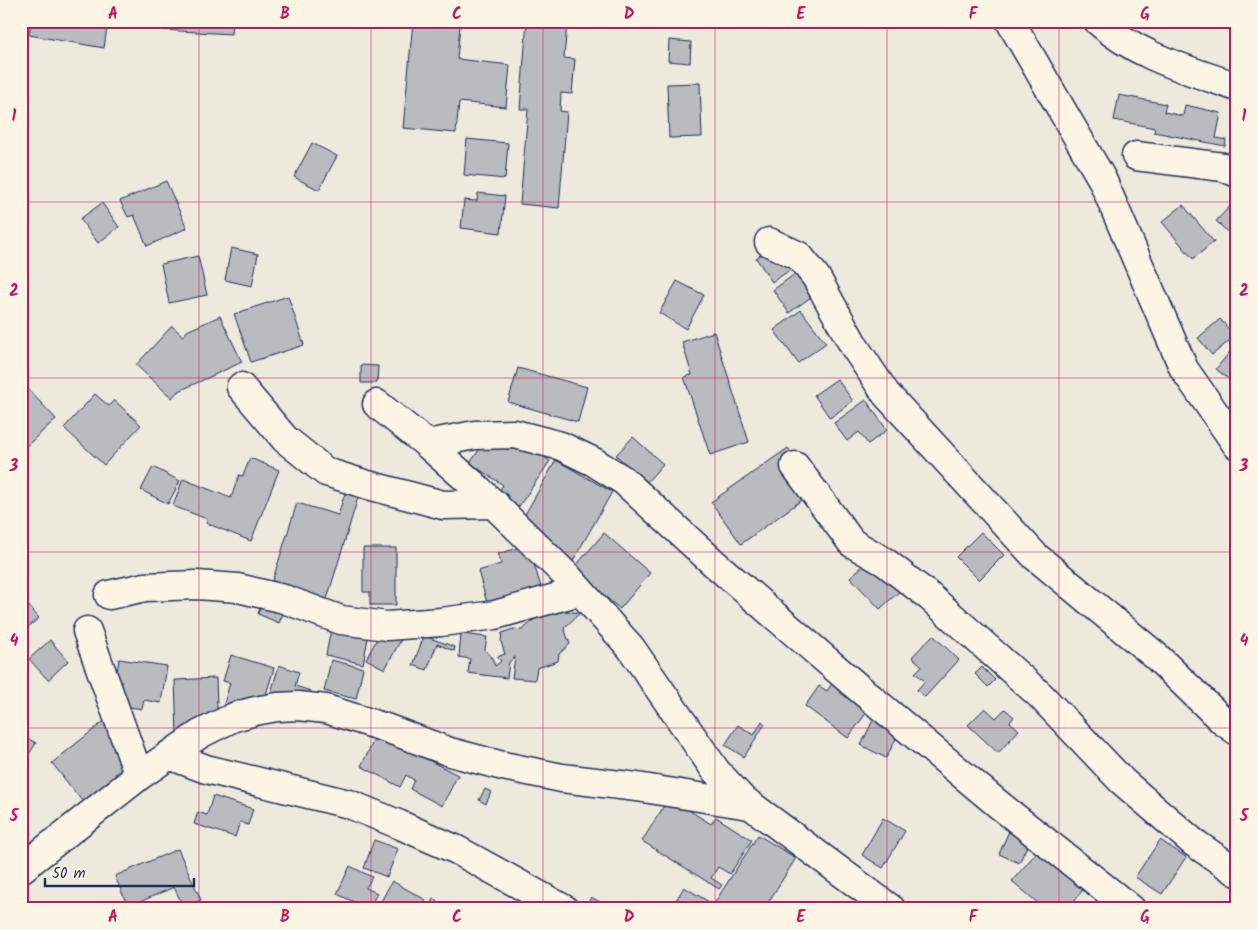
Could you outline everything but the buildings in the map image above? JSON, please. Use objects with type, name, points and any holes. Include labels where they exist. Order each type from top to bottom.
[{"type":"street","points":[[1010,21],[1102,179],[1184,369],[1237,445]]},
{"type":"street","points":[[1098,21],[1109,31],[1140,51],[1237,87]]},
{"type":"street","points":[[1136,156],[1223,167],[1237,173]]},
{"type":"street","points":[[769,242],[799,256],[816,277],[854,346],[886,394],[1036,556],[1157,657],[1237,731]]},
{"type":"street","points":[[241,387],[285,439],[326,472],[443,505],[494,504]]},
{"type":"street","points":[[377,404],[427,444],[494,504],[580,591],[631,648],[716,771],[741,798],[891,909]]},
{"type":"street","points":[[427,444],[475,435],[515,434],[561,446],[594,462],[623,480],[701,551],[854,684],[998,804],[1132,909]]},
{"type":"street","points":[[795,466],[852,543],[884,562],[930,596],[1040,695],[1122,781],[1193,842],[1237,872]]},
{"type":"street","points":[[109,595],[145,587],[197,585],[238,588],[284,599],[341,620],[387,626],[495,615],[580,591]]},
{"type":"street","points":[[87,631],[139,776]]},
{"type":"street","points":[[21,869],[139,776],[200,734],[234,717],[255,711],[298,706],[326,708],[450,752],[503,766],[562,778],[637,787],[749,805]]},
{"type":"street","points":[[169,755],[206,769],[349,804],[457,850],[564,909]]}]
